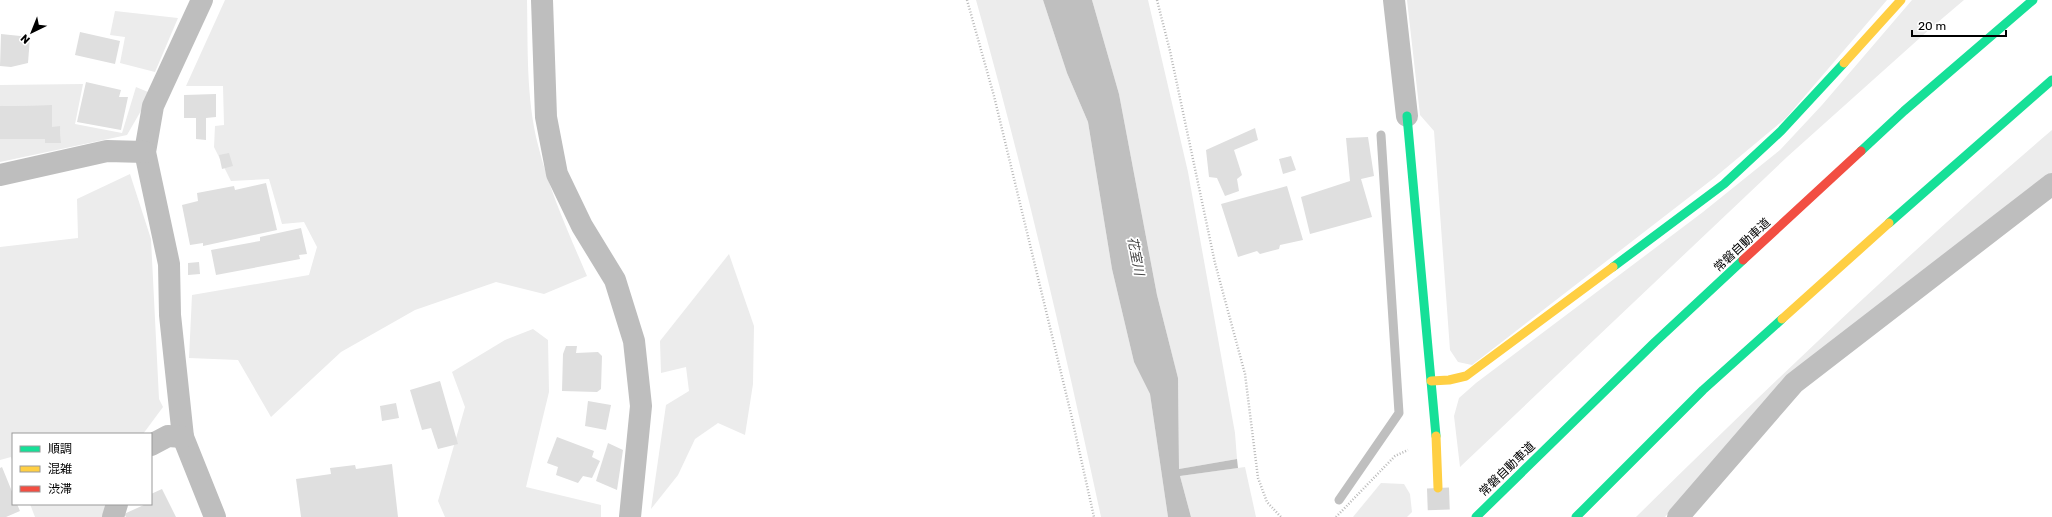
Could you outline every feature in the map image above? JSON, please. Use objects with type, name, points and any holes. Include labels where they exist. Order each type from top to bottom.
[{"type":"main road","points":[[1431,381],[1449,380],[1466,376],[1724,184],[1781,132],[1901,0]]},
{"type":"main road","name":"常磐自動車道","points":[[1476,517],[1655,342],[1904,111],[2033,0]]},
{"type":"main road","points":[[1576,517],[1703,390],[1949,169],[2052,80]]},
{"type":"main road","points":[[1408,116],[1436,439],[1438,488]]},
{"type":"street","points":[[202,0],[153,106],[145,152],[169,264],[170,315],[183,437],[215,517]]},
{"type":"street","points":[[542,0],[546,117],[557,174],[582,226],[615,280],[634,341],[641,406],[630,517]]},
{"type":"street","points":[[1394,0],[1408,116]]},
{"type":"street","points":[[0,175],[107,151],[145,152]]},
{"type":"street","points":[[1678,517],[1794,383],[2052,184]]},
{"type":"street","points":[[152,444],[168,436],[183,437]]},
{"type":"street","points":[[113,517],[117,505]]},
{"type":"path","points":[[967,0],[994,96],[1072,414],[1094,517]]},
{"type":"path","points":[[1157,0],[1170,51],[1215,263],[1245,374],[1258,478],[1267,502],[1281,517]]},
{"type":"path","points":[[1336,517],[1395,456],[1436,439]]},
{"type":"shaded area","points":[[225,0],[527,0],[528,73],[534,127],[543,162],[554,195],[566,228],[587,276],[544,294],[496,282],[415,310],[341,352],[271,417],[238,360],[189,358],[192,295],[309,275],[317,247],[304,222],[282,224],[269,179],[231,181],[214,147],[215,126],[224,125],[223,86],[186,86]]},
{"type":"shaded area","points":[[976,0],[1043,0],[1067,73],[1088,122],[1112,269],[1134,362],[1150,394],[1168,517],[1101,517],[1043,258],[1011,129]]},
{"type":"shaded area","points":[[1092,0],[1148,0],[1188,172],[1235,433],[1237,459],[1179,469],[1178,378],[1157,295],[1119,94]]},
{"type":"shaded area","points":[[1407,0],[1887,0],[1786,118],[1714,178],[1472,365],[1458,362],[1450,350],[1434,131],[1420,115]]},
{"type":"shaded area","points":[[1912,0],[1964,0],[1787,157],[1460,467],[1454,416],[1459,398],[1476,383],[1703,212],[1780,150],[1822,105]]},
{"type":"shaded area","points":[[115,11],[178,18],[155,72],[120,63],[125,37],[110,35]]},
{"type":"shaded area","points":[[83,84],[75,124],[122,133],[136,87],[148,92],[142,109],[127,135],[0,162],[0,139],[45,139],[45,143],[61,142],[60,127],[52,127],[52,105],[0,106],[0,85]]},
{"type":"shaded area","points":[[2052,130],[2052,173],[1779,385],[1665,517],[1636,517],[1893,271],[1998,176]]},
{"type":"shaded area","points":[[130,174],[151,239],[159,399],[163,407],[144,433],[12,433],[12,460],[11,457],[0,460],[0,247],[78,238],[77,199]]},
{"type":"shaded area","points":[[729,254],[754,326],[753,384],[745,435],[718,423],[695,439],[678,475],[651,509],[666,405],[689,391],[686,367],[661,373],[660,341]]},
{"type":"shaded area","points":[[533,329],[548,340],[549,392],[526,487],[601,505],[601,517],[445,517],[438,501],[465,407],[452,372],[505,340]]},
{"type":"shaded area","points":[[1245,467],[1256,517],[1191,517],[1180,476]]},
{"type":"shaded area","points":[[1381,483],[1404,484],[1410,494],[1412,512],[1407,517],[1353,517]]},
{"type":"shaded area","points":[[30,505],[107,505],[102,517],[35,517]]},
{"type":"water","name":"花室川","points":[[1043,0],[1092,0],[1119,94],[1157,295],[1178,378],[1179,469],[1237,459],[1238,468],[1180,476],[1191,517],[1168,517],[1150,394],[1134,362],[1112,269],[1088,122],[1067,73]]},
{"type":"building","points":[[80,32],[120,41],[115,64],[75,55]]},
{"type":"building","points":[[1,34],[30,37],[28,63],[11,67],[0,66]]},
{"type":"building","points":[[86,82],[121,90],[119,97],[128,97],[121,130],[77,122]]},
{"type":"building","points":[[216,94],[216,117],[206,118],[206,140],[196,139],[196,118],[184,118],[184,95]]},
{"type":"building","points":[[52,105],[52,127],[60,126],[61,143],[45,143],[45,139],[0,139],[0,106]]},
{"type":"building","points":[[1255,128],[1258,140],[1234,150],[1242,175],[1237,179],[1239,191],[1225,196],[1217,178],[1209,177],[1206,150]]},
{"type":"building","points":[[1368,137],[1374,176],[1361,179],[1372,217],[1310,234],[1301,197],[1350,181],[1346,138]]},
{"type":"building","points":[[229,153],[233,166],[222,169],[219,155]]},
{"type":"building","points":[[1291,156],[1296,170],[1283,174],[1279,159]]},
{"type":"building","points":[[266,183],[277,230],[203,246],[203,243],[190,245],[182,205],[198,201],[197,193],[234,186],[235,190]]},
{"type":"building","points":[[1287,186],[1303,240],[1280,245],[1279,249],[1260,254],[1257,251],[1238,257],[1221,204]]},
{"type":"building","points":[[301,228],[307,254],[299,255],[300,259],[216,275],[211,250],[260,241],[260,237]]},
{"type":"building","points":[[199,262],[200,274],[188,275],[188,263]]},
{"type":"building","points":[[566,346],[577,346],[576,353],[598,352],[602,356],[601,389],[597,392],[562,391],[563,354]]},
{"type":"building","points":[[440,381],[458,444],[438,449],[431,428],[422,430],[410,390]]},
{"type":"building","points":[[588,401],[611,405],[606,430],[585,426]]},
{"type":"building","points":[[396,403],[399,418],[382,421],[380,406]]},
{"type":"building","points":[[557,437],[594,451],[592,457],[600,461],[592,478],[583,476],[578,483],[556,475],[558,467],[547,463]]},
{"type":"building","points":[[608,443],[623,450],[617,490],[596,481]]},
{"type":"building","points":[[392,464],[398,517],[301,517],[296,479],[331,474],[330,468],[355,465],[356,469]]},
{"type":"building","points":[[2,467],[12,492],[12,505],[17,505],[20,511],[6,517],[0,517],[0,468]]},
{"type":"building","points":[[162,489],[176,517],[126,517],[124,514],[144,505],[152,505],[152,494]]},
{"type":"waterway","points":[[1339,500],[1399,413],[1381,135]]},
{"type":"tunnel","points":[[1438,488],[1439,517]]},
{"type":"traffic: fast","points":[[1861,151],[1904,111],[2033,0]]},
{"type":"traffic: fast","points":[[1613,267],[1724,184],[1781,131],[1844,63]]},
{"type":"traffic: fast","points":[[1889,223],[2052,80]]},
{"type":"traffic: fast","points":[[1407,116],[1436,436]]},
{"type":"traffic: fast","points":[[1476,517],[1655,342],[1743,260]]},
{"type":"traffic: fast","points":[[1576,517],[1703,390],[1782,319]]},
{"type":"traffic: slow","points":[[1844,63],[1901,0]]},
{"type":"traffic: slow","points":[[1782,319],[1889,223]]},
{"type":"traffic: slow","points":[[1431,381],[1449,380],[1466,376],[1613,267]]},
{"type":"traffic: slow","points":[[1436,436],[1438,488]]},
{"type":"traffic: jam","points":[[1743,260],[1861,151]]}]
